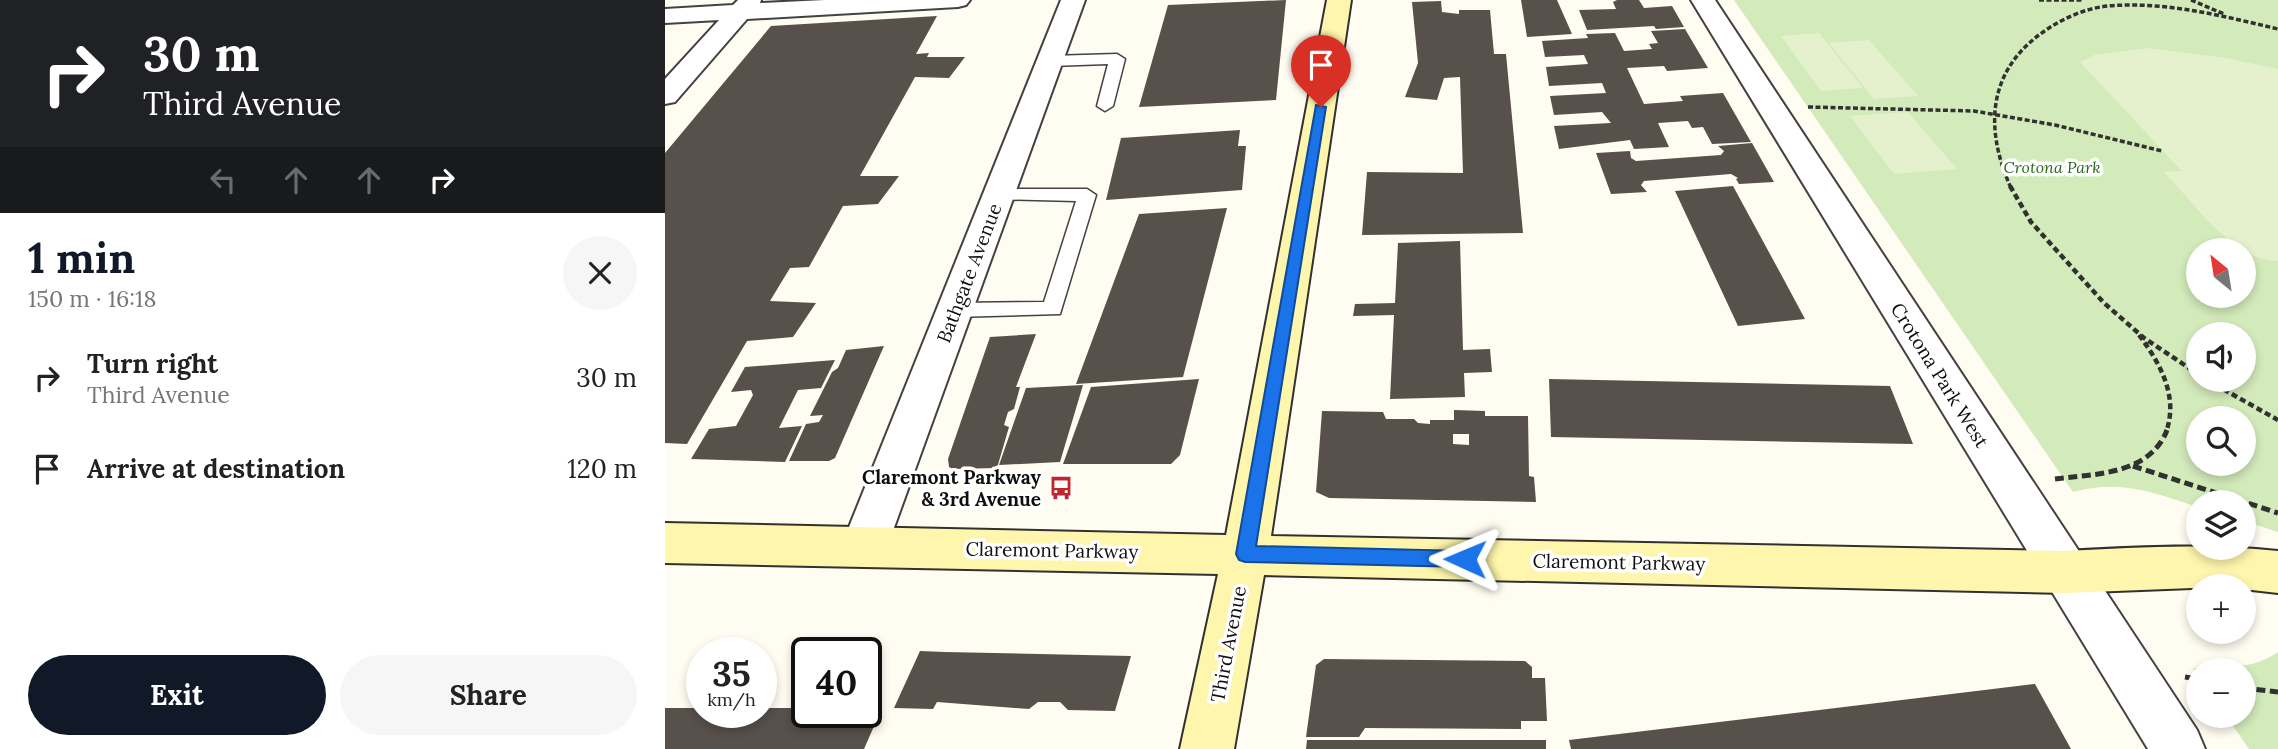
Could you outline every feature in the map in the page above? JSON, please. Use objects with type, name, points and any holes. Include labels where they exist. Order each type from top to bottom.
[{"type":"street","points":[[665,16],[746,6],[957,0]]},
{"type":"street","name":"Bathgate Avenue","points":[[864,547],[1073,0]]},
{"type":"street","name":"Third Avenue","points":[[1207,749],[1245,554],[1339,0]]},
{"type":"street","name":"Crotona Park West","points":[[1703,0],[2178,749]]},
{"type":"street","points":[[665,96],[746,6]]},
{"type":"street","name":"Claremont Parkway","points":[[665,543],[2065,572],[2186,568],[2278,572]]},
{"type":"lane","points":[[1050,61],[1117,59],[1105,106]]},
{"type":"lane","points":[[954,310],[1052,309],[1087,195],[998,195]]},
{"type":"path","points":[[2039,0],[2081,1]]},
{"type":"path","points":[[2191,0],[2238,20]]},
{"type":"path","points":[[2069,18],[2081,1]]},
{"type":"path","points":[[2050,479],[2132,466],[2159,448],[2172,419],[2169,387],[2151,350],[2079,276],[2024,212],[2004,174],[1996,135],[1997,90],[2012,61],[2039,35],[2069,18],[2106,5],[2189,9],[2278,29]]},
{"type":"path","points":[[1801,108],[1827,105],[1879,111],[1927,108],[1996,115],[2075,128],[2162,151]]},
{"type":"path","points":[[2135,331],[2186,366]]},
{"type":"path","points":[[2228,392],[2278,420]]},
{"type":"path","points":[[2132,466],[2278,513]]},
{"type":"path","points":[[2256,689],[2278,692]]},
{"type":"green space","name":"Crotona Park","points":[[1734,0],[2278,0],[2278,532],[2256,525],[2256,490],[2186,490],[2186,503],[2136,489],[2090,488],[2073,492]]},
{"type":"green space","points":[[1819,33],[1863,88],[1821,91],[1781,36]]},
{"type":"green space","points":[[1869,40],[1918,96],[1874,99],[1829,43]]},
{"type":"green space","points":[[2147,48],[2226,58],[2278,69],[2278,261],[2256,256],[2256,238],[2227,238],[2164,172],[2182,171],[2080,62],[2094,55]]},
{"type":"green space","points":[[1908,112],[1957,169],[1894,174],[1850,116]]},
{"type":"green space","points":[[2278,652],[2278,749],[2249,749],[2234,728],[2256,728],[2256,663]]},
{"type":"building","points":[[1286,0],[1276,100],[1139,107],[1168,5]]},
{"type":"building","points":[[1521,0],[1557,0],[1572,34],[1527,37]]},
{"type":"building","points":[[1639,0],[1644,8],[1672,6],[1684,27],[1587,30],[1579,10],[1616,9],[1613,2]]},
{"type":"building","points":[[1441,1],[1442,12],[1459,14],[1459,10],[1490,10],[1494,54],[1506,54],[1523,233],[1362,235],[1367,172],[1463,173],[1460,77],[1444,78],[1437,100],[1405,97],[1418,63],[1412,2]]},
{"type":"building","points":[[937,16],[916,54],[929,53],[927,57],[965,57],[949,78],[915,77],[860,176],[899,176],[878,204],[843,206],[809,267],[790,268],[770,301],[816,303],[793,337],[747,341],[687,444],[665,443],[665,153],[771,26]]},
{"type":"building","points":[[1685,29],[1708,68],[1667,71],[1664,66],[1627,68],[1644,104],[1683,101],[1680,96],[1723,93],[1751,142],[1712,144],[1703,127],[1692,128],[1688,121],[1658,123],[1669,147],[1634,149],[1630,140],[1559,149],[1554,126],[1611,123],[1602,112],[1554,115],[1550,96],[1606,93],[1602,83],[1549,86],[1546,67],[1588,64],[1584,55],[1545,57],[1542,41],[1588,38],[1586,34],[1615,33],[1624,51],[1652,49],[1649,44],[1658,43],[1651,31]]},
{"type":"building","points":[[1240,130],[1238,146],[1246,146],[1242,190],[1106,200],[1121,138]]},
{"type":"building","points":[[1752,143],[1774,182],[1739,184],[1736,179],[1738,178],[1731,174],[1644,181],[1641,185],[1647,192],[1611,194],[1596,153],[1630,151],[1631,158],[1636,161],[1721,155],[1724,151],[1718,146]]},
{"type":"building","points":[[1733,186],[1805,319],[1738,326],[1675,191]]},
{"type":"building","points":[[1227,208],[1183,377],[1076,384],[1139,214]]},
{"type":"building","points":[[1460,241],[1463,350],[1490,349],[1492,372],[1464,373],[1465,397],[1390,399],[1394,315],[1353,316],[1355,304],[1395,303],[1398,243]]},
{"type":"building","points":[[1036,334],[1016,387],[1020,387],[1014,409],[1008,412],[1004,425],[1009,427],[997,468],[949,467],[948,459],[990,337]]},
{"type":"building","points":[[884,346],[835,458],[829,461],[789,461],[806,424],[819,422],[823,415],[810,416],[846,350]]},
{"type":"building","points":[[835,360],[821,388],[798,390],[779,428],[802,426],[785,462],[691,459],[709,429],[736,426],[753,395],[751,390],[731,392],[745,367]]},
{"type":"building","points":[[1199,379],[1180,455],[1171,464],[1063,464],[1091,387]]},
{"type":"building","points":[[1549,379],[1890,386],[1913,444],[1551,437]]},
{"type":"building","points":[[1083,385],[1060,462],[999,465],[1026,388]]},
{"type":"building","points":[[1454,410],[1485,411],[1485,416],[1528,416],[1529,476],[1534,477],[1536,502],[1329,498],[1316,492],[1322,411],[1383,412],[1386,419],[1414,419],[1418,423],[1430,424],[1430,420],[1454,420]],"holes":[[[1453,434],[1469,434],[1469,445],[1453,444]]]},
{"type":"building","points":[[920,651],[1131,656],[1115,711],[1068,710],[1060,702],[1038,702],[1029,709],[937,702],[933,709],[894,708]]},
{"type":"building","points":[[1324,659],[1525,661],[1532,667],[1532,678],[1545,678],[1547,721],[1521,721],[1521,729],[1365,728],[1359,737],[1306,737],[1316,665]]},
{"type":"building","points":[[2035,684],[2071,749],[1571,749],[1569,740]]},
{"type":"building","points":[[665,708],[686,708],[686,728],[777,728],[777,708],[791,708],[791,728],[873,728],[864,749],[665,749]]},
{"type":"building","points":[[1307,740],[1546,740],[1546,749],[1306,749]]},
{"type":"place","name":"Claremont Parkway & 3rd Avenue","points":[[1061,488]]},
{"type":"route","points":[[1321,107],[1245,554],[1465,559]]}]
